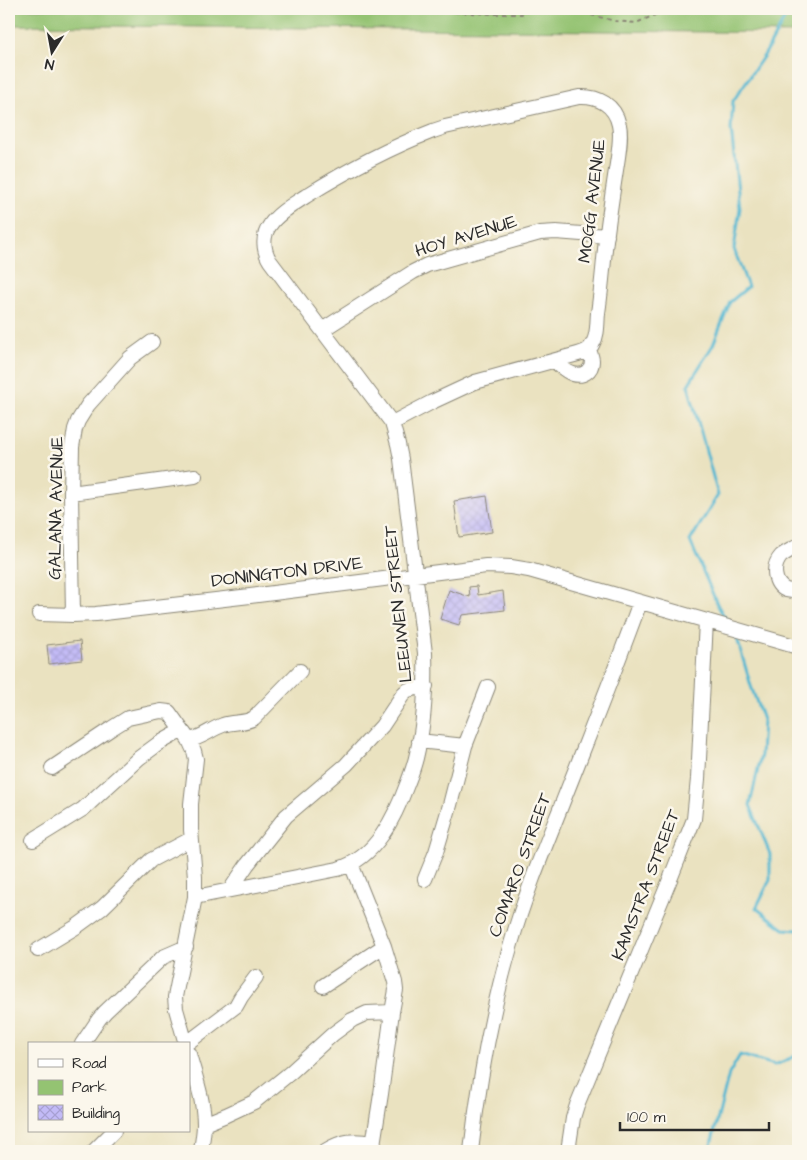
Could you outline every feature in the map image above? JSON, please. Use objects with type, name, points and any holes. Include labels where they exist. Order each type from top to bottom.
[{"type":"street","name":"MOGG AVENUE","points":[[270,261],[265,251],[264,238],[267,229],[278,217],[298,201],[342,174],[423,135],[445,127],[579,97],[590,97],[603,101],[614,113],[620,131],[595,338],[589,350],[592,359],[591,367],[586,374],[572,374],[554,361]]},
{"type":"street","name":"HOY AVENUE","points":[[322,330],[412,272],[427,265],[540,233],[556,232],[606,236]]},
{"type":"street","name":"LEEUWEN STREET","points":[[195,897],[338,869],[351,864],[370,850],[385,831],[402,798],[418,749],[426,686],[425,653],[401,459],[392,423],[270,261]]},
{"type":"street","name":"GALANA AVENUE","points":[[73,615],[71,493],[73,438],[78,421],[88,405],[130,358],[152,342]]},
{"type":"street","points":[[392,423],[474,382],[589,350]]},
{"type":"street","points":[[71,493],[195,476]]},
{"type":"street","points":[[798,546],[780,557],[775,573],[777,582],[781,586],[789,590],[798,590]]},
{"type":"street","name":"DONINGTON DRIVE","points":[[39,614],[96,614],[486,566],[511,566],[798,647]]},
{"type":"street","name":"COMARO STREET","points":[[471,1151],[484,1058],[511,944],[534,874],[611,681],[640,602]]},
{"type":"street","name":"KAMSTRA STREET","points":[[568,1151],[573,1118],[694,819],[711,622]]},
{"type":"street","points":[[33,840],[82,809],[139,758],[158,744],[185,735],[200,737],[224,725],[254,718],[300,671]]},
{"type":"street","points":[[230,890],[247,865],[286,816],[346,765],[382,726],[404,693],[408,690],[426,686]]},
{"type":"street","points":[[425,879],[436,852],[465,746],[488,686]]},
{"type":"street","points":[[52,768],[128,718],[161,711],[170,714],[194,751],[196,759],[191,804],[191,839],[195,897],[175,1002],[185,1042]]},
{"type":"street","points":[[419,741],[465,746]]},
{"type":"street","points":[[38,950],[76,927],[102,908],[151,860],[191,839]]},
{"type":"street","points":[[325,1151],[336,1145],[356,1140],[373,1147],[396,990],[384,946],[351,864]]},
{"type":"street","points":[[323,986],[384,946]]},
{"type":"street","points":[[83,1042],[105,1012],[163,957],[186,947]]},
{"type":"street","points":[[189,1042],[236,1006],[241,996],[256,977]]},
{"type":"street","points":[[204,1124],[235,1112],[254,1102],[352,1020],[367,1013],[392,1012]]},
{"type":"street","points":[[190,1062],[193,1085],[203,1108],[204,1124],[201,1151]]},
{"type":"street","points":[[94,1151],[113,1132]]},
{"type":"path","points":[[255,9],[365,9],[521,14],[540,9]]},
{"type":"path","points":[[568,9],[615,21],[636,24],[655,15],[658,9]]},
{"type":"green space","points":[[9,9],[798,9],[798,33],[9,25]]},
{"type":"building","points":[[487,496],[492,532],[459,537],[454,501]]},
{"type":"building","points":[[477,586],[478,595],[503,591],[505,610],[462,615],[459,625],[440,619],[449,590],[470,597],[469,587]]},
{"type":"building","points":[[80,641],[82,660],[49,664],[47,645]]},
{"type":"waterway","points":[[727,621],[718,606],[690,541],[718,495],[688,385],[713,345],[730,302],[748,287],[734,249],[740,208],[731,129],[733,101],[765,54],[790,9]]},
{"type":"waterway","points":[[736,635],[763,720],[761,755],[750,805],[770,854],[770,880],[756,908],[784,929],[798,930]]},
{"type":"waterway","points":[[711,1151],[729,1074],[740,1055],[775,1065],[798,1055]]}]
